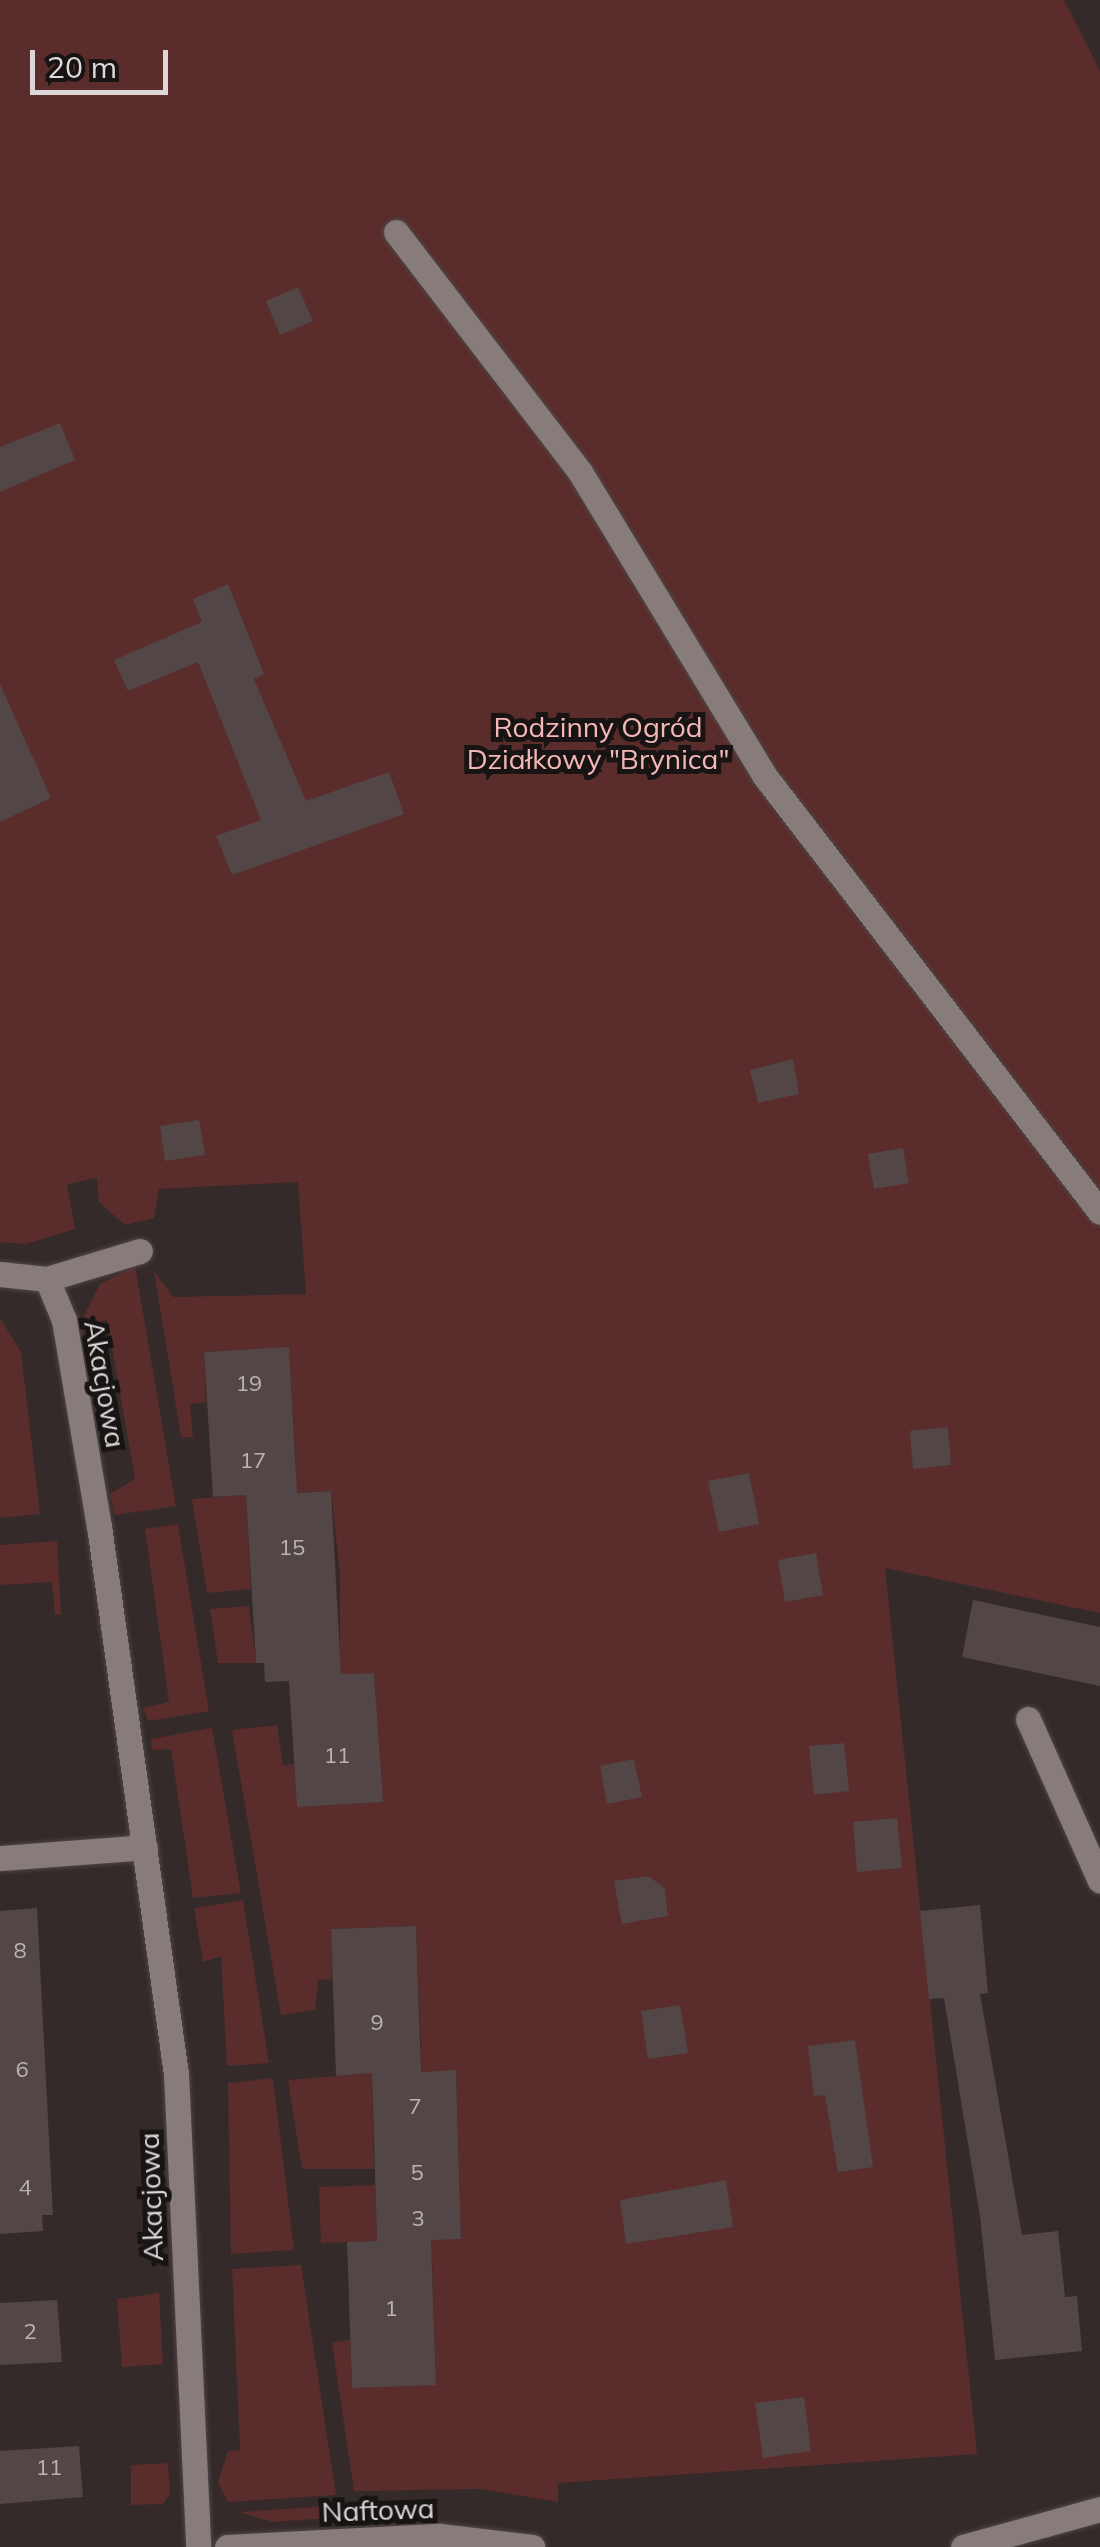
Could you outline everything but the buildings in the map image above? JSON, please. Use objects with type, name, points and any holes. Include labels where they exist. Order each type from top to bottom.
[{"type":"street","points":[[396,232],[580,472],[764,775],[1100,1212]]},
{"type":"street","points":[[0,1274],[47,1279],[140,1251]]},
{"type":"street","name":"Akacjowa","points":[[47,1279],[67,1339],[176,2074],[198,2547]]},
{"type":"street","points":[[1028,1719],[1100,1881]]},
{"type":"street","points":[[0,1858],[145,1847]]},
{"type":"street","points":[[963,2547],[1100,2510]]},
{"type":"street","name":"Naftowa","points":[[227,2547],[440,2536],[532,2547]]},
{"type":"green space","name":"Rodzinny Ogród Działkowy \"Brynica\"","points":[[0,0],[1064,0],[1100,71],[1100,1613],[885,1568],[977,2454],[558,2483],[558,2502],[480,2489],[354,2491],[332,2343],[350,2340],[352,2388],[436,2384],[432,2257],[421,2240],[461,2238],[456,2071],[414,2072],[421,2051],[416,1926],[331,1929],[332,1979],[318,1980],[315,2010],[281,2015],[232,1730],[277,1725],[283,1765],[296,1764],[297,1807],[382,1802],[374,1673],[332,1675],[340,1652],[340,1575],[331,1491],[290,1493],[296,1468],[289,1348],[204,1352],[206,1402],[190,1404],[193,1437],[181,1437],[154,1271],[173,1297],[306,1294],[298,1182],[159,1189],[154,1218],[125,1225],[99,1202],[97,1178],[67,1184],[75,1229],[26,1244],[0,1242]]},
{"type":"green space","points":[[135,1266],[176,1506],[115,1515],[110,1494],[135,1479],[107,1319],[82,1332],[83,1318],[100,1284]]},
{"type":"green space","points":[[0,1318],[21,1352],[40,1514],[0,1518]]},
{"type":"green space","points":[[246,1495],[251,1589],[207,1593],[192,1499]]},
{"type":"green space","points":[[178,1524],[209,1711],[148,1721],[143,1708],[169,1702],[145,1529]]},
{"type":"green space","points":[[57,1541],[61,1614],[55,1615],[52,1582],[0,1585],[0,1545]]},
{"type":"green space","points":[[249,1606],[256,1663],[218,1663],[210,1609]]},
{"type":"green space","points":[[212,1728],[241,1893],[193,1898],[171,1749],[152,1750],[151,1739]]},
{"type":"green space","points":[[243,1900],[269,2063],[227,2066],[221,1956],[203,1962],[194,1908]]},
{"type":"green space","points":[[372,2073],[374,2169],[302,2169],[288,2080]]},
{"type":"green space","points":[[273,2078],[294,2250],[231,2254],[228,2083]]},
{"type":"green space","points":[[375,2185],[377,2241],[321,2243],[319,2187]]},
{"type":"green space","points":[[301,2265],[336,2495],[228,2502],[218,2482],[228,2451],[240,2450],[232,2269]]},
{"type":"green space","points":[[159,2293],[163,2364],[122,2367],[117,2299]]},
{"type":"green space","points":[[168,2463],[170,2494],[163,2504],[131,2505],[131,2465]]},
{"type":"green space","points":[[426,2500],[427,2511],[272,2522],[240,2512]]}]
